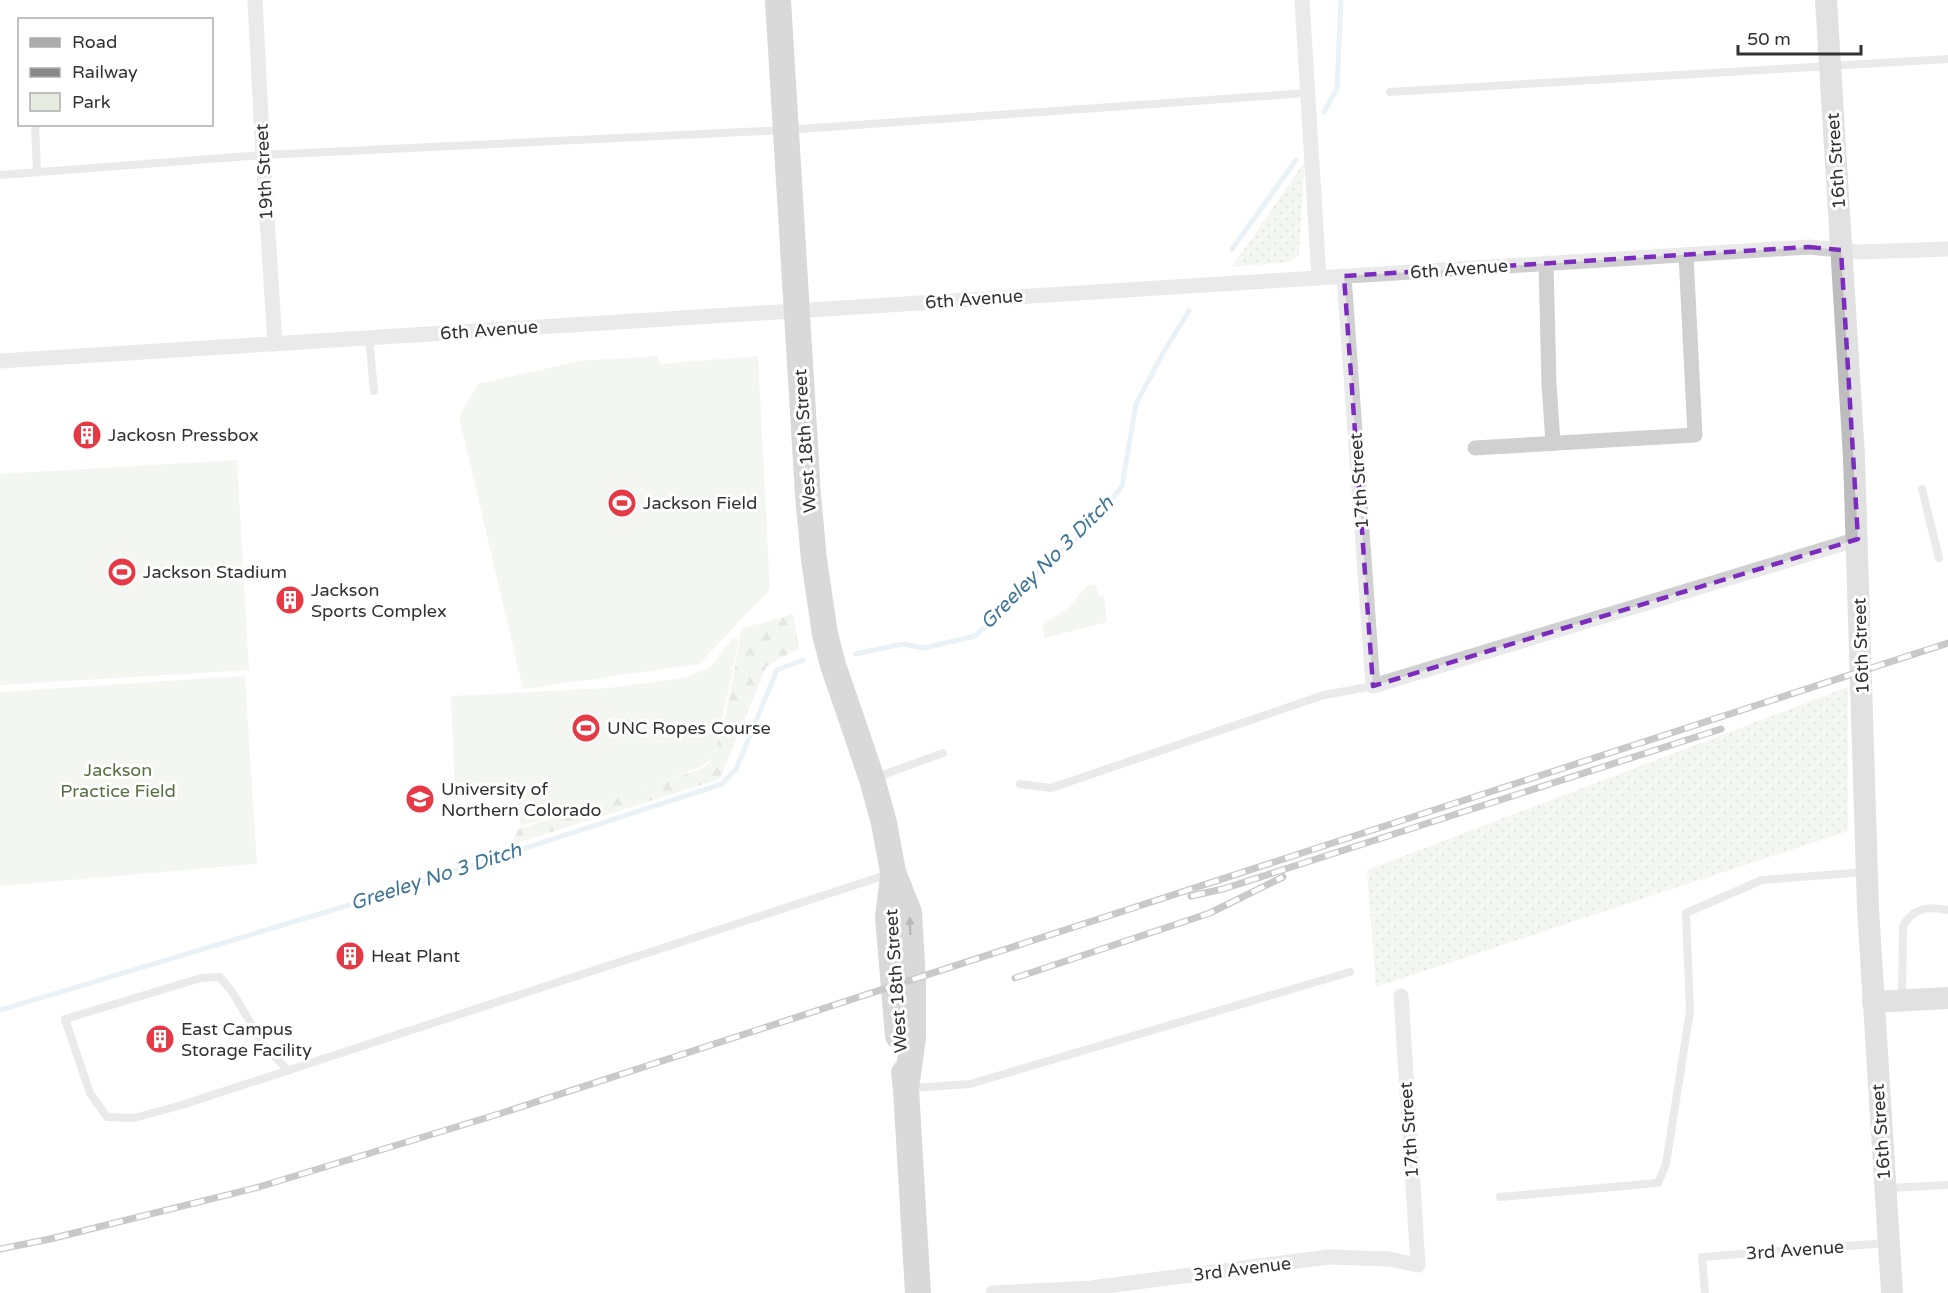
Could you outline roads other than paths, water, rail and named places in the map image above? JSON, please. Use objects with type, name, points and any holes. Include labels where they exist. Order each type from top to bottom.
[{"type":"main road","name":"West 18th Street","points":[[778,0],[808,495],[814,560],[825,634],[833,665],[872,779],[884,824],[893,873],[909,912],[913,981],[913,1038],[906,1089],[918,1293]]},
{"type":"main road","name":"16th Street","points":[[1826,0],[1858,538],[1867,872],[1892,1293]]},
{"type":"main road","points":[[1873,1002],[1948,998]]},
{"type":"street","name":"19th Street","points":[[255,0],[275,344]]},
{"type":"street","points":[[1302,0],[1319,278]]},
{"type":"street","name":"6th Avenue","points":[[0,361],[1809,247],[1859,252],[1948,249]]},
{"type":"street","points":[[1475,448],[1695,435],[1686,255]]},
{"type":"street","points":[[1546,263],[1553,442]]},
{"type":"street","name":"17th Street","points":[[1344,276],[1373,686]]},
{"type":"street","points":[[1373,686],[1858,538]]},
{"type":"street","name":"17th Street","points":[[1401,996],[1418,1264]]},
{"type":"street","name":"3rd Avenue","points":[[993,1293],[1091,1288],[1328,1257],[1389,1259],[1418,1264]]},
{"type":"lane","points":[[1390,92],[1948,58]]},
{"type":"lane","points":[[0,175],[263,155],[786,130],[1307,93]]},
{"type":"lane","points":[[35,126],[37,172]]},
{"type":"lane","points":[[369,338],[374,391]]},
{"type":"lane","points":[[1922,489],[1939,558]]},
{"type":"lane","points":[[1020,784],[1051,788],[1324,695],[1373,686]]},
{"type":"lane","points":[[872,779],[943,753]]},
{"type":"lane","points":[[1500,1197],[1658,1183],[1666,1164],[1690,1011],[1686,913],[1762,880],[1867,872]]},
{"type":"lane","points":[[289,1071],[264,1047],[233,993],[220,977],[201,978],[64,1019],[90,1093],[107,1117],[134,1118],[289,1071],[893,873]]},
{"type":"lane","points":[[1902,1000],[1903,926],[1908,916],[1918,910],[1940,908],[1948,910]]},
{"type":"lane","points":[[906,1089],[970,1084],[1350,972]]},
{"type":"lane","points":[[1885,1188],[1948,1185]]},
{"type":"lane","name":"3rd Avenue","points":[[1705,1293],[1702,1257],[1888,1243]]},
{"type":"waterway","name":"Greeley No 3 Ditch","points":[[1324,112],[1337,88],[1341,0]]},
{"type":"waterway","name":"Greeley No 3 Ditch","points":[[1232,249],[1296,160]]},
{"type":"waterway","name":"Greeley No 3 Ditch","points":[[855,654],[903,644],[924,648],[975,636],[1042,566],[1077,539],[1122,486],[1136,404],[1189,311]]},
{"type":"waterway","name":"Greeley No 3 Ditch","points":[[0,1010],[356,903],[722,784],[736,769],[777,670],[803,660]]},
{"type":"railway","points":[[0,1249],[50,1239],[259,1187],[502,1113],[1948,643]]},
{"type":"railway","points":[[1191,896],[1223,889],[1721,729]]},
{"type":"railway","points":[[1015,978],[1210,913],[1283,877]]},
{"type":"place","name":"Jackosn Pressbox","points":[[87,435]]},
{"type":"place","name":"Jackson Field","points":[[622,503]]},
{"type":"place","name":"Jackson Stadium","points":[[122,572]]},
{"type":"place","name":"Jackson Sports Complex","points":[[290,600]]},
{"type":"place","name":"UNC Ropes Course","points":[[586,728]]},
{"type":"place","name":"University of Northern Colorado","points":[[420,799]]},
{"type":"place","name":"Heat Plant","points":[[350,956]]},
{"type":"place","name":"East Campus Storage Facility","points":[[160,1039]]},
{"type":"park label","name":"Jackson Practice Field","points":[[118,780]]}]
